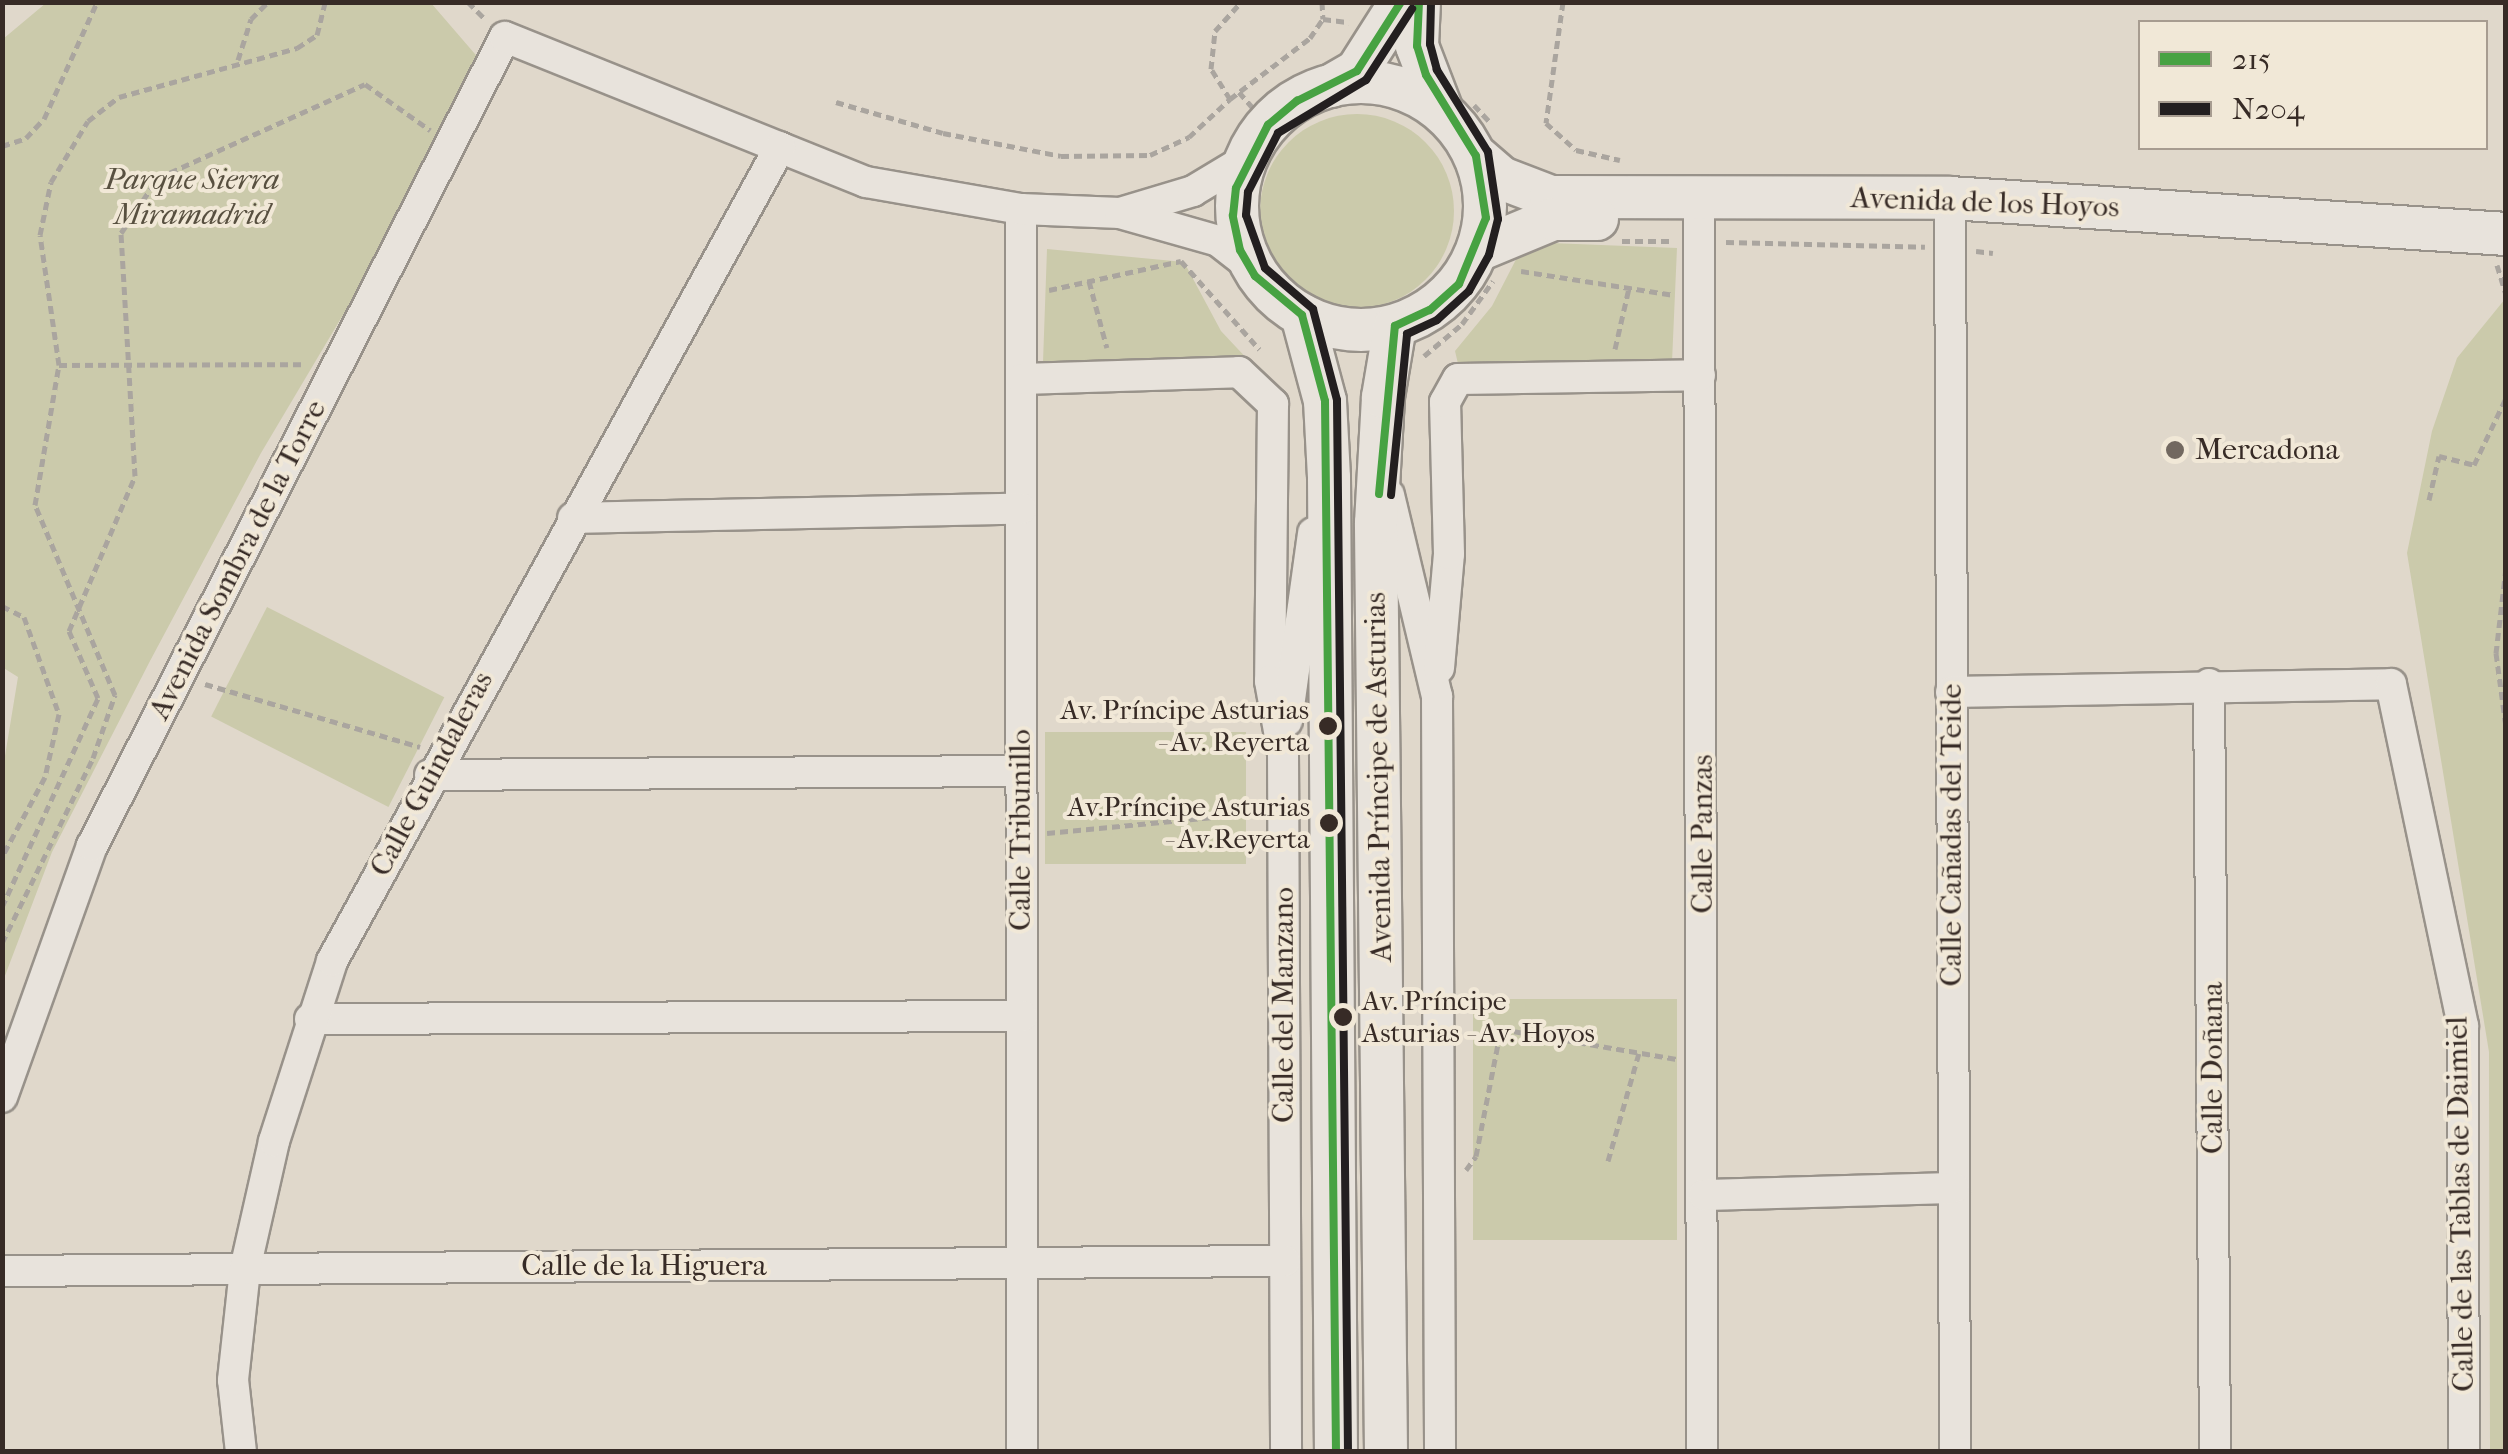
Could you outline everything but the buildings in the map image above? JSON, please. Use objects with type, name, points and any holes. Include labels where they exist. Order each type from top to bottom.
[{"type":"street","points":[[1120,213],[1193,192],[1258,142],[1296,101],[1357,71],[1401,2]]},
{"type":"street","points":[[780,147],[866,182],[1021,208],[1120,213],[1218,241],[1302,315],[1364,330],[1395,326],[1430,310],[1459,284],[1478,250],[1485,186],[1476,156],[1442,111],[1417,46],[1418,2]]},
{"type":"street","name":"Avenida Sombra de la Torre","points":[[2,1097],[92,846],[505,37],[780,147]]},
{"type":"street","points":[[1331,86],[1370,82],[1409,90],[1442,111]]},
{"type":"street","points":[[1249,265],[1233,216],[1258,142]]},
{"type":"street","name":"Calle Guindaleras","points":[[242,1452],[232,1380],[245,1269],[310,1018],[332,962],[436,764],[780,147]]},
{"type":"street","name":"Avenida de los Hoyos","points":[[1476,156],[1501,178],[1551,197],[1698,206],[1950,209],[2503,243]]},
{"type":"street","name":"Avenida de los Hoyos","points":[[1478,250],[1553,219],[1698,206]]},
{"type":"street","name":"Calle Panzas","points":[[1698,206],[1704,1064],[1702,1452]]},
{"type":"street","name":"Calle Tribunillo","points":[[1021,208],[1022,1452]]},
{"type":"street","name":"Calle Cañadas del Teide","points":[[1950,209],[1955,1452]]},
{"type":"street","name":"Avenida Príncipe de Asturias","points":[[1302,315],[1325,416],[1336,1452]]},
{"type":"street","name":"Avenida Príncipe de Asturias","points":[[1386,1452],[1376,523],[1395,326]]},
{"type":"street","name":"Calle del Manzano","points":[[1022,379],[1239,372],[1273,404],[1270,680],[1284,752],[1286,1452]]},
{"type":"street","name":"Avenida Príncipe de Asturias","points":[[1440,1452],[1437,696],[1449,554],[1446,402],[1458,379],[1700,375]]},
{"type":"street","name":"Avenida Príncipe de Asturias","points":[[1284,752],[1325,416]]},
{"type":"street","name":"Avenida Príncipe de Asturias","points":[[1382,462],[1437,696]]},
{"type":"street","points":[[573,518],[1021,510]]},
{"type":"street","name":"Calle de las Tablas de Daimiel","points":[[1951,692],[2209,684],[2391,684],[2463,1026],[2464,1452]]},
{"type":"street","name":"Calle Doñana","points":[[2209,684],[2215,1452]]},
{"type":"street","points":[[436,764],[1021,771]]},
{"type":"street","points":[[310,1018],[1022,1016]]},
{"type":"street","points":[[1704,1195],[1954,1188]]},
{"type":"street","name":"Calle de la Higuera","points":[[2,1271],[1285,1261]]},
{"type":"path","points":[[2,146],[26,138],[44,119],[97,2]]},
{"type":"path","points":[[238,60],[251,19],[268,2]]},
{"type":"path","points":[[2,943],[93,758],[115,696],[81,606],[35,505],[59,365],[40,234],[64,153],[88,121],[120,97],[238,60],[297,48],[317,34],[325,2]]},
{"type":"path","points":[[1230,99],[1211,69],[1215,31],[1241,2]]},
{"type":"path","points":[[1563,2],[1546,123],[1576,150],[1628,162]]},
{"type":"path","points":[[836,102],[943,133],[1061,156],[1150,155],[1189,137],[1230,99],[1310,38],[1323,18]]},
{"type":"path","points":[[2,907],[98,698],[69,631],[136,476],[121,233],[158,178],[365,84],[430,130],[458,93],[472,102]]},
{"type":"path","points":[[1239,92],[1258,142]]},
{"type":"path","points":[[2503,243],[2506,295]]},
{"type":"path","points":[[1022,296],[1181,260],[1267,358]]},
{"type":"path","points":[[1089,281],[1106,348]]},
{"type":"path","points":[[1608,376],[1629,288]]},
{"type":"path","points":[[59,365],[338,364]]},
{"type":"path","points":[[2429,500],[2439,456],[2474,465],[2506,398]]},
{"type":"path","points":[[2506,568],[2496,653],[2506,728]]},
{"type":"path","points":[[2,606],[24,617],[58,714],[45,777],[2,857]]},
{"type":"path","points":[[179,676],[436,764]]},
{"type":"path","points":[[1022,835],[1283,810]]},
{"type":"path","points":[[1438,1209],[1476,1156],[1501,1029],[1704,1064]]},
{"type":"path","points":[[1608,1161],[1638,1053]]},
{"type":"green space","name":"Parque Sierra Miramadrid","points":[[46,3],[431,3],[481,61],[432,165],[261,453],[150,661],[52,852],[3,981],[3,768],[18,677],[2,667],[3,39]]},
{"type":"green space","points":[[1357,114],[1394,122],[1425,143],[1446,174],[1454,211],[1446,248],[1425,279],[1394,300],[1357,308],[1320,300],[1289,279],[1268,248],[1260,211],[1268,174],[1289,143],[1320,122]]},
{"type":"green space","points":[[1525,242],[1677,248],[1672,362],[1459,368],[1455,351],[1492,306]]},
{"type":"green space","points":[[1047,249],[1184,262],[1221,331],[1251,363],[1043,362]]},
{"type":"green space","points":[[2505,299],[2506,1451],[2490,1452],[2489,1052],[2407,553],[2432,431],[2457,358]]},
{"type":"green space","points":[[267,607],[444,697],[388,807],[211,717]]},
{"type":"green space","points":[[1045,732],[1246,732],[1246,864],[1045,864]]},
{"type":"green space","points":[[1473,999],[1677,999],[1677,1240],[1473,1240]]},
{"type":"transit line","name":"215","points":[[1336,1452],[1325,401],[1302,315],[1255,276],[1240,250],[1233,216],[1236,188],[1268,125],[1297,101],[1357,71],[1401,2]]},
{"type":"transit line","name":"215","points":[[1379,494],[1395,326],[1430,310],[1459,284],[1486,218],[1476,156],[1426,75],[1417,46],[1419,2]]},
{"type":"transit line","name":"N204","points":[[1391,495],[1407,334],[1437,320],[1469,291],[1489,255],[1498,219],[1488,152],[1437,70],[1430,44],[1431,3]]},
{"type":"transit line","name":"N204","points":[[1348,1452],[1337,400],[1313,309],[1265,268],[1246,215],[1248,192],[1278,133],[1366,80],[1412,9]]},
{"type":"place","name":"Mercadona","points":[[2175,450]]},
{"type":"place","name":"Av. Príncipe Asturias - Av. Reyerta","points":[[1328,726]]},
{"type":"place","name":"Av.Príncipe Asturias - Av.Reyerta","points":[[1329,823]]},
{"type":"place","name":"Av. Príncipe Asturias - Av. Hoyos","points":[[1343,1017]]}]
